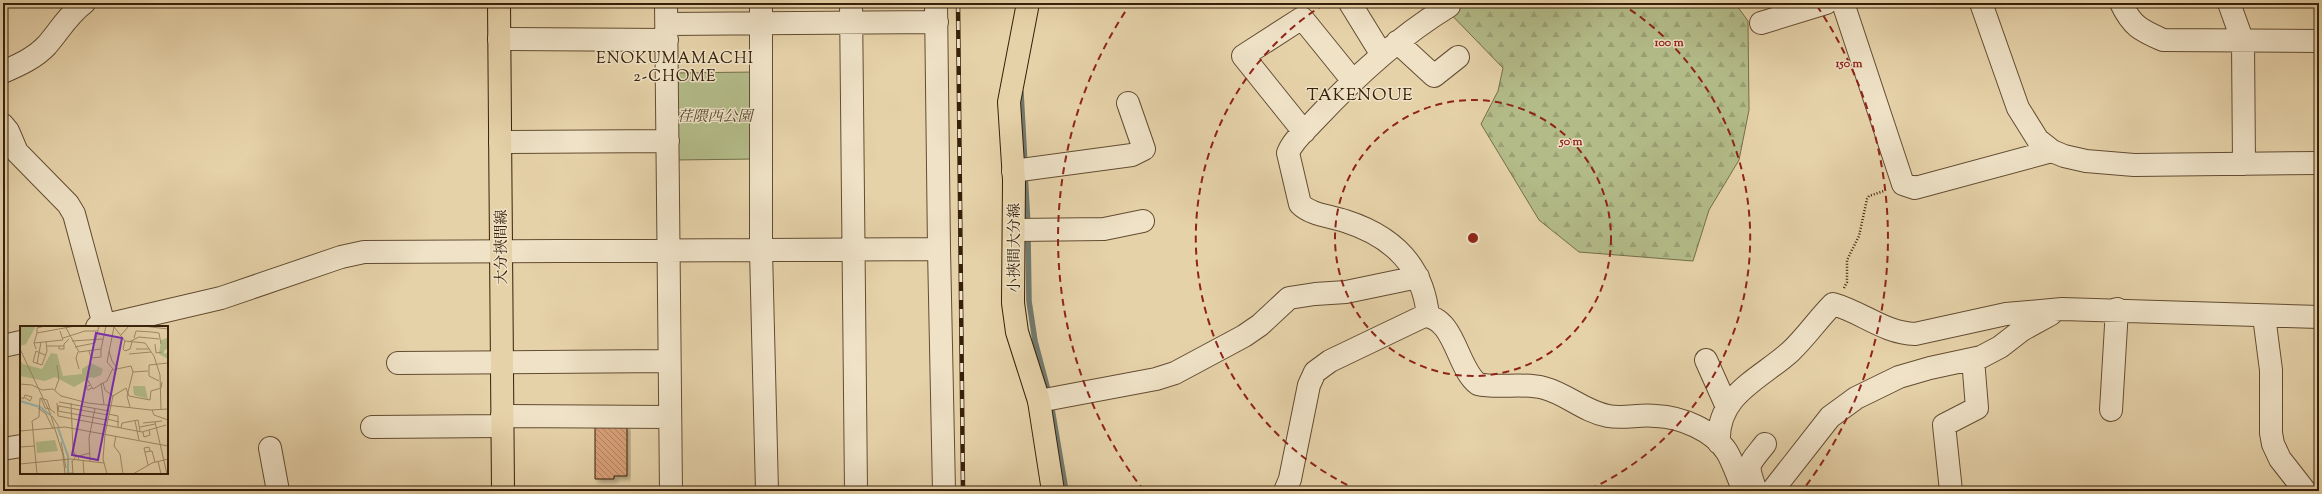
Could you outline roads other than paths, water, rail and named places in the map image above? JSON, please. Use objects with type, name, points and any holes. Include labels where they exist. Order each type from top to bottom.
[{"type":"main road","name":"大分挾間線","points":[[499,3],[503,491]]},
{"type":"main road","name":"小挾間大分線","points":[[1028,3],[1009,102],[1014,171],[1014,318],[1039,401],[1053,491]]},
{"type":"street","points":[[3,72],[29,60],[47,45],[68,16],[84,3]]},
{"type":"street","points":[[1350,3],[1389,48],[1434,76],[1458,57]]},
{"type":"street","points":[[1761,23],[1826,3]]},
{"type":"street","points":[[1843,3],[1903,184],[1915,188],[2052,151]]},
{"type":"street","points":[[2121,3],[2129,20],[2147,33],[2163,40],[2243,42],[2319,41]]},
{"type":"street","points":[[2229,3],[2243,42],[2244,164]]},
{"type":"street","points":[[1987,5],[2018,108],[2038,140],[2052,151],[2064,156],[2111,164],[2319,163]]},
{"type":"street","points":[[1428,316],[1426,296],[1418,277],[1401,252],[1388,242],[1361,227],[1310,211],[1300,204],[1288,153],[1291,147],[1304,132],[1353,81],[1389,48],[1414,28],[1449,6]]},
{"type":"street","points":[[499,39],[761,13],[937,13],[939,249],[944,491]]},
{"type":"street","points":[[761,13],[761,251],[767,491]]},
{"type":"street","points":[[851,13],[856,491]]},
{"type":"street","points":[[1304,132],[1243,56],[1302,18],[1353,81]]},
{"type":"street","points":[[667,22],[671,491]]},
{"type":"street","points":[[1014,171],[1132,156],[1140,153],[1144,149],[1128,103]]},
{"type":"street","points":[[3,125],[8,131],[17,152],[68,204],[74,214],[100,326],[204,303],[341,257],[364,252],[669,252],[939,249]]},
{"type":"street","points":[[500,142],[668,141]]},
{"type":"street","points":[[1014,230],[1090,230],[1143,221]]},
{"type":"street","points":[[1039,401],[1156,379],[1175,373],[1244,336],[1260,325],[1289,298],[1315,294],[1346,292],[1418,277]]},
{"type":"street","points":[[1719,443],[1720,421],[1727,407],[1745,387],[1792,350],[1833,304],[1888,329],[1904,334],[1915,334],[2006,314],[2062,308],[2319,317]]},
{"type":"street","points":[[1772,491],[1830,417],[1856,398],[1913,372],[1973,359],[2000,347],[2022,330],[2062,308]]},
{"type":"street","points":[[2111,410],[2117,309]]},
{"type":"street","points":[[1284,491],[1290,479],[1309,385],[1315,372],[1338,356],[1419,317],[1428,316],[1434,318],[1450,336],[1470,376],[1478,384],[1527,385],[1545,388],[1584,409],[1609,416],[1658,416],[1683,421],[1702,430],[1719,443],[1727,452],[1744,491]]},
{"type":"street","points":[[2264,316],[2271,370],[2271,433],[2273,444],[2280,459],[2305,491]]},
{"type":"street","points":[[3,346],[20,342]]},
{"type":"street","points":[[1952,491],[1944,425],[1977,408],[1973,359]]},
{"type":"street","points":[[1706,360],[1727,407]]},
{"type":"street","points":[[398,363],[670,361]]},
{"type":"street","points":[[372,427],[502,421],[670,417]]},
{"type":"street","points":[[1756,491],[1748,470],[1749,464],[1765,444]]},
{"type":"street","points":[[3,449],[20,446]]},
{"type":"street","points":[[270,448],[278,491]]},
{"type":"waterway","points":[[1021,92],[1025,165]]},
{"type":"waterway","points":[[1025,173],[1028,225]]},
{"type":"waterway","points":[[1028,233],[1029,301],[1035,341],[1049,394]]},
{"type":"waterway","points":[[1051,403],[1066,491]]},
{"type":"railway","points":[[958,3],[963,491]]},
{"type":"district","name":"ENOKUMAMACHI 2-CHOME","points":[[675,66]]},
{"type":"district","name":"TAKENOUE","points":[[1360,94]]},
{"type":"park label","name":"荏隈西公園","points":[[715,116]]}]
